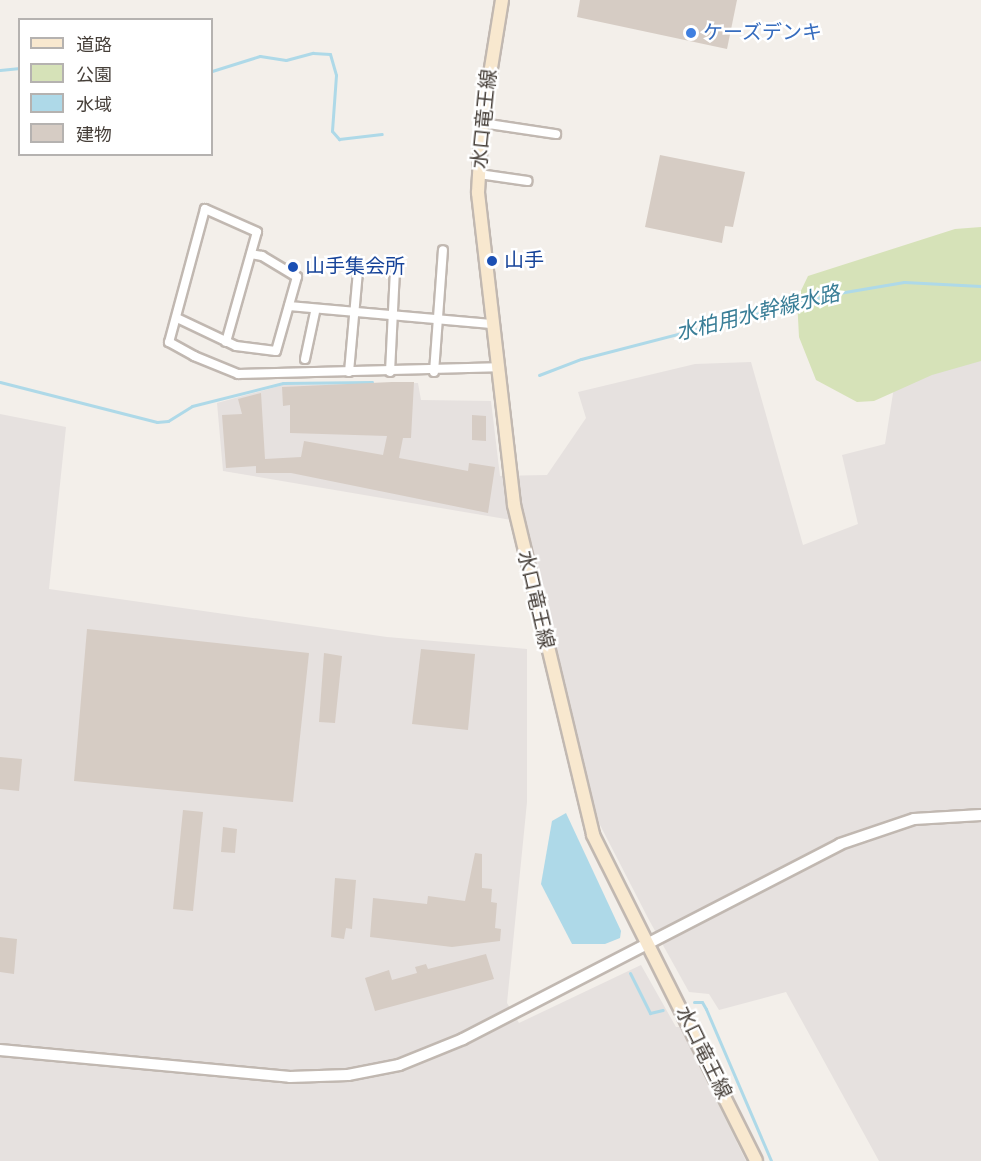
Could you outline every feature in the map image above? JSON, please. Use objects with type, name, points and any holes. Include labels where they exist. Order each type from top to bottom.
[{"type":"main road","name":"水口竜王線","points":[[502,0],[482,123],[479,174],[491,324],[514,506],[575,775],[593,835],[756,1161]]},
{"type":"street","points":[[482,123],[556,134]]},
{"type":"street","points":[[479,174],[527,181]]},
{"type":"street","points":[[226,342],[257,232],[205,209],[169,342],[231,373],[434,372],[497,367]]},
{"type":"street","points":[[434,372],[442,250]]},
{"type":"street","points":[[177,318],[226,342],[276,351],[297,277],[262,256],[251,254]]},
{"type":"street","points":[[349,372],[357,271]]},
{"type":"street","points":[[390,372],[395,271]]},
{"type":"street","points":[[289,306],[315,312],[491,324]]},
{"type":"street","points":[[305,359],[315,312]]},
{"type":"street","points":[[0,1050],[290,1077],[366,1073],[428,1056],[869,831],[934,816],[981,815]]},
{"type":"shaded area","points":[[981,327],[981,1161],[879,1161],[786,992],[719,1010],[709,994],[689,992],[599,823],[523,522],[223,471],[217,403],[283,385],[418,383],[421,400],[491,401],[500,476],[547,475],[586,418],[578,392],[695,364],[751,362],[803,545],[858,524],[842,455],[885,444],[903,330]]},
{"type":"shaded area","points":[[0,414],[66,427],[49,589],[387,637],[527,649],[527,802],[507,1003],[519,1023],[641,965],[676,1027],[680,1027],[746,1161],[0,1161]]},
{"type":"green space","points":[[981,227],[981,361],[932,375],[874,401],[857,402],[816,380],[799,337],[797,299],[808,276],[955,229]]},
{"type":"water","points":[[566,813],[621,931],[620,938],[605,944],[572,944],[541,884],[552,821]]},
{"type":"building","name":"ケーズデンキ","points":[[580,0],[737,0],[727,49],[577,17]]},
{"type":"building","points":[[660,155],[745,172],[733,227],[725,226],[722,243],[645,227]]},
{"type":"building","points":[[414,382],[411,438],[403,438],[399,458],[468,471],[469,463],[495,467],[488,513],[291,473],[256,473],[256,466],[226,468],[222,415],[242,414],[238,399],[261,393],[265,459],[301,457],[304,441],[383,455],[387,436],[290,433],[290,405],[283,406],[282,387]]},
{"type":"building","points":[[472,415],[486,416],[486,441],[472,440]]},
{"type":"building","points":[[87,629],[309,653],[293,802],[74,781]]},
{"type":"building","points":[[421,649],[475,654],[468,730],[412,724]]},
{"type":"building","points":[[324,653],[342,656],[335,723],[319,722]]},
{"type":"building","points":[[0,757],[22,759],[19,791],[0,789]]},
{"type":"building","points":[[183,810],[203,812],[193,911],[173,909]]},
{"type":"building","points":[[223,827],[237,829],[235,853],[221,852]]},
{"type":"building","points":[[475,853],[482,854],[482,888],[492,889],[491,902],[497,903],[495,928],[501,929],[500,941],[452,947],[370,937],[373,898],[427,904],[428,896],[465,901]]},
{"type":"building","points":[[335,878],[356,880],[352,929],[346,928],[344,939],[331,937]]},
{"type":"building","points":[[0,937],[17,939],[14,974],[0,972]]},
{"type":"building","points":[[486,954],[494,979],[375,1011],[365,978],[389,970],[392,980],[417,973],[415,967],[426,964],[428,969]]},
{"type":"waterway","points":[[213,71],[260,56],[286,60],[313,53],[330,54],[336,75],[332,131],[339,139],[382,134]]},
{"type":"waterway","points":[[0,70],[18,68]]},
{"type":"waterway","name":"水柏用水幹線水路","points":[[539,375],[581,359],[833,294],[904,282],[981,286]]},
{"type":"waterway","name":"水柏用水幹線水路","points":[[0,382],[157,422],[168,421],[192,406],[283,383],[372,382]]},
{"type":"waterway","points":[[630,973],[650,1013],[663,1010]]},
{"type":"waterway","points":[[694,1002],[702,1002],[706,1009],[771,1161]]},
{"type":"place","name":"ケーズデンキ","points":[[691,33]]},
{"type":"place","name":"山手","points":[[492,261]]},
{"type":"place","name":"山手集会所","points":[[293,267]]}]
